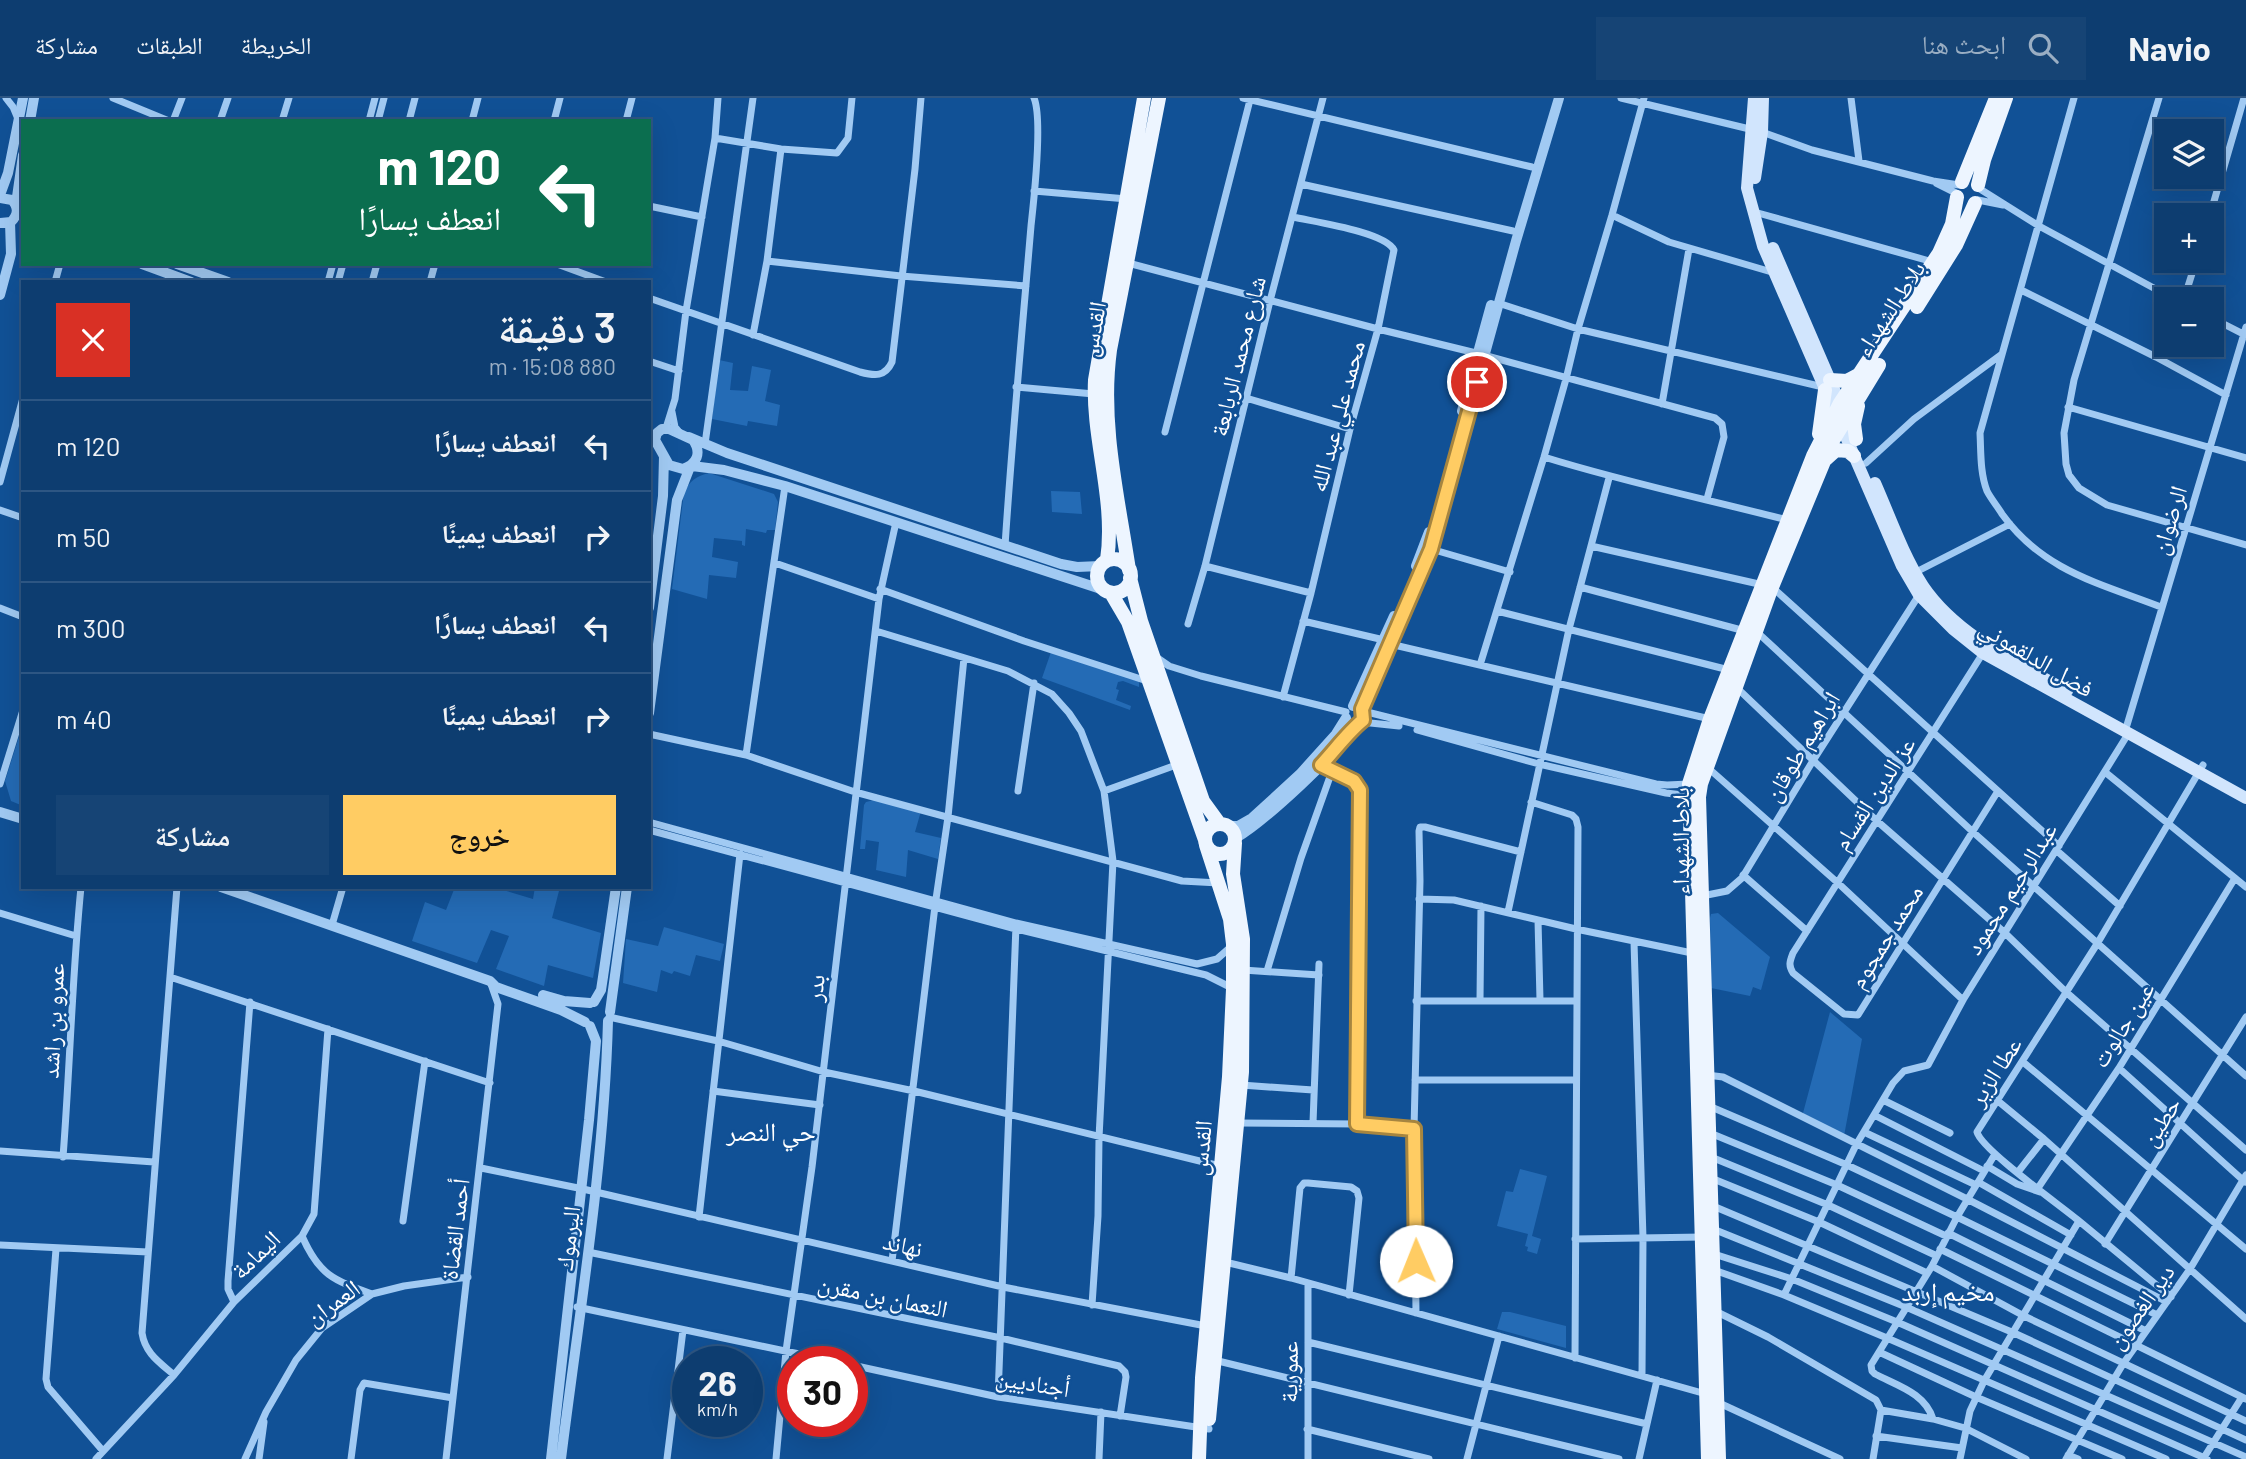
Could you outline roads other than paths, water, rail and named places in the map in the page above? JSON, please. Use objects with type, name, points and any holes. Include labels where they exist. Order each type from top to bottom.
[{"type":"main road","name":"القدس","points":[[1104,563],[1110,516],[1094,394],[1098,351],[1144,98]]},
{"type":"main road","name":"القدس","points":[[1159,98],[1110,350],[1106,396],[1110,441],[1138,611],[1203,800],[1230,833],[1233,874],[1243,930],[1238,1123],[1214,1360],[1199,1459]]},
{"type":"main road","points":[[1754,98],[1757,131],[1754,188],[1758,213],[1826,386],[1818,459],[1787,520],[1768,586]]},
{"type":"main road","points":[[1763,98],[1747,188],[1753,215],[1775,273],[1840,414]]},
{"type":"main road","points":[[1856,439],[1854,416],[1866,376],[1933,262],[1952,224],[1958,189],[1996,98]]},
{"type":"main road","name":"بلاط الشهداء","points":[[1719,1459],[1711,1398],[1710,1311],[1714,1254],[1708,1233],[1713,1206],[1709,1106],[1703,1075],[1702,896],[1694,790],[1706,766],[1735,687],[1751,632],[1818,459],[1840,414],[1948,260],[1978,194],[1984,160],[2006,98]]},
{"type":"main road","points":[[1969,180],[1978,194],[1966,204],[1958,189],[1969,180]]},
{"type":"main road","points":[[1826,386],[1866,376]]},
{"type":"main road","name":"فضل الدلقموني","points":[[1840,414],[1916,572],[1941,606],[1982,641],[2127,730]]},
{"type":"main road","name":"فضل الدلقموني","points":[[1840,414],[1856,439],[1860,459],[1902,566],[1919,595],[1953,629],[1983,653],[2201,769],[2246,789]]},
{"type":"main road","points":[[1818,459],[1836,450],[1848,452],[1860,459]]},
{"type":"main road","points":[[1120,561],[1130,574],[1124,589],[1109,592],[1098,582],[1097,573],[1104,563],[1120,561]]},
{"type":"main road","name":"القدس","points":[[1109,592],[1125,614],[1179,764],[1230,919],[1233,944],[1229,1077],[1206,1326],[1204,1428],[1209,1459]]},
{"type":"main road","points":[[1710,1311],[1703,1075],[1692,953],[1694,790],[1691,770],[1730,670],[1751,632]]},
{"type":"main road","name":"فضل الدلقموني","points":[[2201,769],[2246,798]]},
{"type":"main road","points":[[1207,831],[1230,833],[1229,851],[1219,854],[1213,852],[1206,842],[1207,831]]},
{"type":"main road","points":[[1708,1459],[1711,1398]]},
{"type":"street","points":[[6,98],[22,119]]},
{"type":"street","points":[[23,98],[24,119]]},
{"type":"street","points":[[25,119],[34,98]]},
{"type":"street","points":[[113,98],[166,119]]},
{"type":"street","points":[[172,119],[182,98]]},
{"type":"street","points":[[221,119],[228,98]]},
{"type":"street","points":[[283,119],[289,98]]},
{"type":"street","points":[[370,119],[375,98]]},
{"type":"street","points":[[379,119],[384,98]]},
{"type":"street","points":[[410,119],[415,98]]},
{"type":"street","points":[[473,119],[478,98]]},
{"type":"street","points":[[555,119],[560,98]]},
{"type":"street","points":[[627,119],[632,98]]},
{"type":"street","points":[[651,580],[662,454],[655,440],[672,412],[715,138],[718,98]]},
{"type":"street","points":[[705,444],[753,98]]},
{"type":"street","points":[[715,138],[781,149],[837,153],[848,138],[852,98]]},
{"type":"street","points":[[651,299],[860,372],[879,375],[884,373],[892,362],[921,98]]},
{"type":"street","points":[[1004,546],[1034,191],[1037,111],[1034,98]]},
{"type":"street","name":"شارع محمد الربابعة","points":[[1188,624],[1323,98]]},
{"type":"street","points":[[1230,833],[1255,826],[1349,736],[1355,715],[1387,642],[1431,549],[1513,231],[1545,129],[1551,98]]},
{"type":"street","points":[[1387,642],[1429,533],[1559,98]]},
{"type":"street","points":[[1620,98],[1644,101],[1757,131],[1812,150],[1859,160],[1958,189]]},
{"type":"street","points":[[1851,98],[1859,160]]},
{"type":"street","points":[[2074,98],[1980,433],[1982,467],[1988,493],[2010,524],[2042,556],[2065,570],[2161,607]]},
{"type":"street","points":[[2158,98],[2068,407],[2064,433],[2066,464],[2069,475],[2079,488],[2107,505],[2246,545]]},
{"type":"street","points":[[2213,203],[2244,98]]},
{"type":"street","points":[[1165,432],[1247,99],[1532,167]]},
{"type":"street","points":[[1480,665],[1544,457],[1577,329],[1644,101]]},
{"type":"street","points":[[19,208],[8,198],[0,197],[21,131]]},
{"type":"street","points":[[753,335],[767,261],[781,149]]},
{"type":"street","points":[[0,295],[11,254],[7,222],[17,214],[21,182]]},
{"type":"street","points":[[1301,184],[1513,231]]},
{"type":"street","points":[[1034,191],[1127,198]]},
{"type":"street","points":[[1978,194],[2007,206],[2154,289]]},
{"type":"street","points":[[651,206],[702,217]]},
{"type":"street","points":[[1758,213],[1933,262]]},
{"type":"street","points":[[1612,215],[1663,240],[1775,273]]},
{"type":"street","name":"محمد علي عبد الله","points":[[1283,697],[1350,429],[1378,329],[1394,250],[1391,244],[1375,236],[1293,217]]},
{"type":"street","points":[[1662,404],[1689,249]]},
{"type":"street","points":[[767,261],[1026,286]]},
{"type":"street","points":[[1128,263],[1712,417],[1722,424],[1724,437],[1707,499]]},
{"type":"street","points":[[147,266],[186,280]]},
{"type":"street","points":[[563,266],[601,280]]},
{"type":"street","points":[[588,275],[590,266]]},
{"type":"street","points":[[200,268],[224,280]]},
{"type":"street","points":[[2021,290],[2226,395]]},
{"type":"street","points":[[1498,303],[1577,329],[1826,386]]},
{"type":"street","points":[[2224,323],[2245,332]]},
{"type":"street","name":"الرضوان","points":[[2127,730],[2161,607],[2245,332]]},
{"type":"street","points":[[1860,459],[2002,354]]},
{"type":"street","points":[[651,362],[679,371]]},
{"type":"street","points":[[1016,387],[1094,394]]},
{"type":"street","points":[[1246,398],[1350,429]]},
{"type":"street","points":[[0,482],[21,405]]},
{"type":"street","points":[[2068,407],[2246,458]]},
{"type":"street","points":[[651,444],[673,468],[683,470],[696,461],[698,450],[693,440],[676,427],[672,412]]},
{"type":"street","points":[[651,426],[1069,566],[1104,563]]},
{"type":"street","points":[[1544,457],[1609,478],[1787,520]]},
{"type":"street","points":[[691,466],[711,467],[785,486],[1109,592]]},
{"type":"street","points":[[651,698],[677,500],[691,466]]},
{"type":"street","points":[[1508,912],[1569,629],[1609,478]]},
{"type":"street","points":[[746,755],[785,486]]},
{"type":"street","points":[[0,510],[21,517]]},
{"type":"street","name":"بدر","points":[[787,1346],[820,1105],[844,879],[880,589],[896,522]]},
{"type":"street","points":[[1916,572],[2010,524]]},
{"type":"street","points":[[1591,546],[1768,586],[1998,791],[2120,906]]},
{"type":"street","points":[[1431,549],[1510,572]]},
{"type":"street","points":[[775,562],[879,599]]},
{"type":"street","points":[[1205,566],[1311,593]]},
{"type":"street","points":[[1580,587],[1751,632],[1844,711],[1973,832],[2246,1076]]},
{"type":"street","points":[[880,589],[1149,682]]},
{"type":"street","name":"ابراهيم طوقان","points":[[1702,896],[1727,891],[1743,875],[1919,595]]},
{"type":"street","points":[[0,608],[21,616]]},
{"type":"street","points":[[1497,611],[1730,670]]},
{"type":"street","points":[[1303,621],[1710,719]]},
{"type":"street","points":[[876,631],[1008,671],[1052,694],[1082,731],[1104,791],[1113,861],[1092,1305]]},
{"type":"street","points":[[1152,653],[1169,666],[1283,697],[1666,793],[1694,790]]},
{"type":"street","name":"عز الدين القسام","points":[[1793,953],[1983,653]]},
{"type":"street","points":[[892,1261],[935,902],[948,817],[964,658]]},
{"type":"street","points":[[1018,790],[1034,683]]},
{"type":"street","points":[[1735,687],[1942,880],[2005,933],[2066,992],[2246,1150]]},
{"type":"street","points":[[1230,833],[1238,825],[1252,818],[1290,783],[1355,715]]},
{"type":"street","points":[[0,784],[21,716]]},
{"type":"street","name":"عبدالرحيم محمود","points":[[1883,1100],[1904,1071],[1928,1065],[1963,1000],[2105,772],[2127,730]]},
{"type":"street","points":[[651,734],[746,755],[855,792],[1189,883],[1219,883]]},
{"type":"street","points":[[1540,760],[1694,790]]},
{"type":"street","points":[[1104,791],[1179,764]]},
{"type":"street","points":[[1321,765],[1354,781],[1360,790],[1357,1124]]},
{"type":"street","points":[[1706,766],[1838,883],[1963,1000]]},
{"type":"street","name":"عطا الزير","points":[[1995,1154],[1977,1134],[2097,944],[2201,769]]},
{"type":"street","points":[[1267,971],[1301,858],[1332,771]]},
{"type":"street","points":[[2105,772],[2246,887]]},
{"type":"street","name":"محمد جمجوم","points":[[1793,953],[1789,962],[1793,973],[1844,1014],[1858,1015],[1998,791]]},
{"type":"street","points":[[1531,802],[1565,811],[1576,819],[1575,1358]]},
{"type":"street","points":[[0,812],[21,819]]},
{"type":"street","points":[[651,823],[844,879]]},
{"type":"street","points":[[1416,1313],[1414,1129],[1420,827],[1521,852]]},
{"type":"street","points":[[651,831],[935,902],[1016,926],[1197,964],[1217,959],[1233,944]]},
{"type":"street","points":[[699,1217],[740,854]]},
{"type":"street","points":[[1743,875],[1807,931]]},
{"type":"street","name":"عين جالوت","points":[[2041,1191],[2235,877]]},
{"type":"street","name":"عمرو بن راشد","points":[[63,1157],[81,889]]},
{"type":"street","points":[[174,1375],[148,1352],[142,1333],[177,889]]},
{"type":"street","points":[[332,925],[342,889]]},
{"type":"street","points":[[587,1024],[584,1009],[601,990],[616,889]]},
{"type":"street","name":"اليرموك","points":[[551,1459],[588,1191],[603,1103],[609,1017],[627,889]]},
{"type":"street","points":[[244,891],[490,981],[496,987],[564,1002],[602,1003],[609,1017]]},
{"type":"street","points":[[1419,899],[1454,900],[1692,953]]},
{"type":"street","points":[[1480,906],[1480,1000]]},
{"type":"street","points":[[0,913],[76,936]]},
{"type":"street","points":[[1538,920],[1540,1000]]},
{"type":"street","points":[[998,1397],[1016,926]]},
{"type":"street","points":[[1634,942],[1643,1238],[1642,1375]]},
{"type":"street","points":[[1109,946],[1216,979],[1233,989]]},
{"type":"street","points":[[1313,1123],[1319,964]]},
{"type":"street","points":[[1243,970],[1318,975]]},
{"type":"street","points":[[170,977],[491,1083]]},
{"type":"street","name":"أحمد القضاة","points":[[446,1459],[491,1083],[498,1004],[490,981]]},
{"type":"street","points":[[512,989],[587,1024],[601,1027],[609,1017]]},
{"type":"street","points":[[498,1004],[512,989]]},
{"type":"street","points":[[1416,1001],[1576,1001]]},
{"type":"street","points":[[234,1302],[228,1289],[228,1281],[242,1071],[250,1002]]},
{"type":"street","points":[[609,1017],[718,1041],[824,1072],[914,1091],[1221,1166]]},
{"type":"street","name":"حطين","points":[[2105,1244],[2246,1017]]},
{"type":"street","name":"اليرموك","points":[[561,1459],[574,1307],[587,1252],[596,1045],[595,1036],[587,1024]]},
{"type":"street","name":"اليمامة","points":[[96,1459],[174,1375],[234,1302],[302,1236],[314,1214],[328,1028]]},
{"type":"street","points":[[403,1220],[425,1061]]},
{"type":"street","points":[[2023,1062],[2246,1249]]},
{"type":"street","points":[[2119,1068],[2245,1179]]},
{"type":"street","points":[[1703,1075],[1723,1077],[2169,1300]]},
{"type":"street","points":[[1415,1080],[1575,1080]]},
{"type":"street","points":[[1241,1085],[1313,1090]]},
{"type":"street","points":[[713,1091],[820,1105]]},
{"type":"street","points":[[1784,1295],[1856,1145],[1883,1100],[1950,1133]]},
{"type":"street","points":[[1998,1101],[2246,1319]]},
{"type":"street","points":[[1709,1106],[1847,1166],[2157,1315]]},
{"type":"street","points":[[1874,1115],[2017,1184],[2041,1191]]},
{"type":"street","points":[[1238,1123],[1357,1124],[1414,1129]]},
{"type":"street","points":[[1864,1132],[1977,1183],[2071,1235]]},
{"type":"street","points":[[1710,1133],[1838,1185],[1947,1234],[2146,1331]]},
{"type":"street","points":[[2018,1172],[2044,1139]]},
{"type":"street","points":[[0,1150],[154,1162]]},
{"type":"street","points":[[1933,1419],[1930,1408],[1922,1398],[1872,1371],[1871,1365],[1995,1154],[2079,1221],[2169,1300]]},
{"type":"street","points":[[1711,1157],[1939,1253],[2244,1398],[2231,1414],[2205,1459],[1897,1322],[1792,1279],[1714,1254]]},
{"type":"street","name":"نهاند","points":[[481,1168],[1003,1287],[1206,1326]]},
{"type":"street","points":[[1711,1178],[1929,1270],[2246,1422]]},
{"type":"street","name":"دير الغصون","points":[[2067,1457],[2123,1364],[2190,1269],[2245,1179]]},
{"type":"street","points":[[1291,1279],[1300,1188],[1304,1183],[1351,1187],[1357,1191],[1359,1198],[1349,1295]]},
{"type":"street","points":[[1713,1206],[1807,1248],[2014,1332],[2246,1440]]},
{"type":"street","points":[[1961,1459],[1965,1428],[1976,1397],[2079,1221]]},
{"type":"street","points":[[1575,1239],[1708,1233],[1799,1263],[1906,1307],[2246,1457]]},
{"type":"street","points":[[302,1236],[314,1261],[326,1274],[338,1282],[372,1294]]},
{"type":"street","points":[[0,1245],[148,1252]]},
{"type":"street","points":[[55,1249],[46,1379],[48,1387],[103,1451]]},
{"type":"street","name":"النعمان بن مقرن","points":[[587,1252],[1001,1338],[1119,1366],[1126,1377],[1120,1416]]},
{"type":"street","points":[[1225,1262],[1642,1375],[1711,1398],[1840,1459]]},
{"type":"street","points":[[1714,1270],[1784,1295],[1887,1338],[2166,1459]]},
{"type":"street","name":"العمران","points":[[245,1459],[266,1412],[296,1360],[315,1335],[334,1318],[372,1294],[404,1286],[468,1277]]},
{"type":"street","name":"عمورية","points":[[1308,1285],[1308,1459]]},
{"type":"street","points":[[574,1307],[777,1349]]},
{"type":"street","points":[[1710,1311],[1872,1397],[1881,1410],[1873,1459]]},
{"type":"street","points":[[667,1459],[682,1330]]},
{"type":"street","points":[[1467,1459],[1499,1336]]},
{"type":"street","points":[[1308,1342],[1647,1424]]},
{"type":"street","points":[[1878,1352],[2122,1459]]},
{"type":"street","points":[[1214,1360],[1619,1459]]},
{"type":"street","name":"أجناديين","points":[[868,1369],[998,1397],[1204,1428]]},
{"type":"street","points":[[1639,1459],[1657,1380]]},
{"type":"street","points":[[351,1459],[360,1390],[364,1383],[453,1398]]},
{"type":"street","points":[[1881,1410],[1965,1428],[2026,1459]]},
{"type":"street","points":[[260,1459],[266,1412]]},
{"type":"street","points":[[1099,1459],[1101,1412]]},
{"type":"street","points":[[1307,1429],[1429,1459]]},
{"type":"street","points":[[1877,1436],[1962,1448]]},
{"type":"street","name":"بدر","points":[[776,1459],[778,1437]]},
{"type":"street","points":[[2067,1457],[2078,1459]]},
{"type":"district","name":"حي النصر","points":[[771,1130]]},
{"type":"district","name":"مخيم إربد","points":[[1948,1290]]}]
